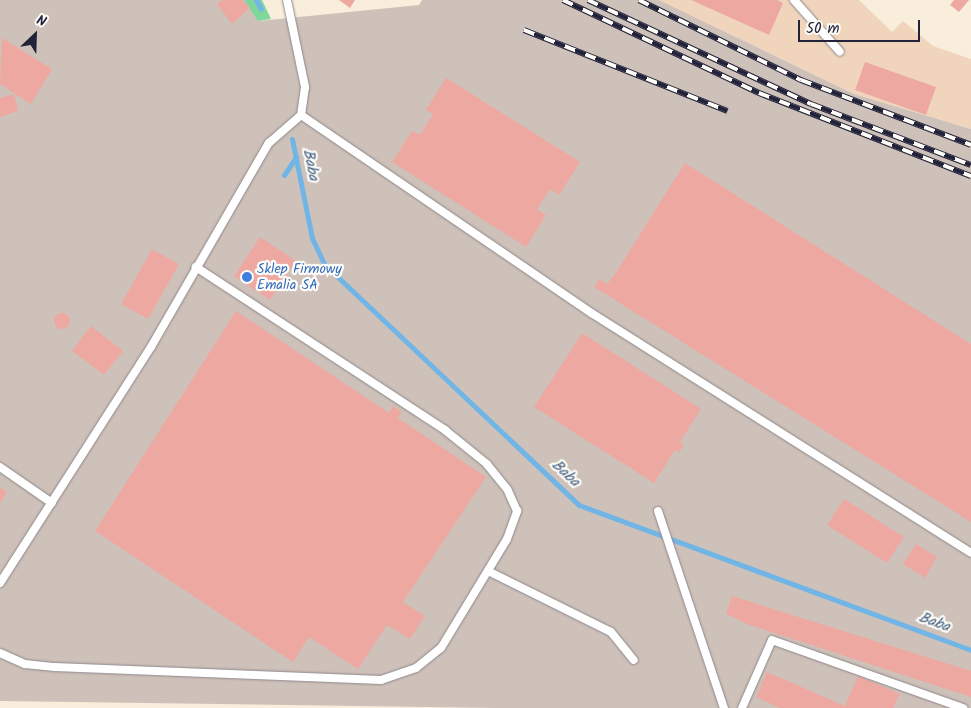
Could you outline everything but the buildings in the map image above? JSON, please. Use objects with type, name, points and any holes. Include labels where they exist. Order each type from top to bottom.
[{"type":"lane","points":[[0,583],[52,504],[196,267],[268,143],[301,116],[305,87],[287,0]]},
{"type":"lane","points":[[794,0],[840,52]]},
{"type":"lane","points":[[301,116],[593,314],[971,553]]},
{"type":"lane","points":[[0,653],[25,664],[55,667],[381,680],[416,668],[441,648],[488,571],[517,511],[507,489],[487,464],[445,430],[196,267]]},
{"type":"lane","points":[[0,467],[52,504]]},
{"type":"lane","points":[[658,511],[724,708]]},
{"type":"lane","points":[[488,571],[611,632],[634,660]]},
{"type":"lane","points":[[742,708],[772,640],[963,708]]},
{"type":"shaded area","points":[[0,0],[244,0],[259,21],[419,5],[422,0],[659,0],[854,94],[971,129],[971,708],[496,708],[0,701]]},
{"type":"shaded area","points":[[659,0],[859,0],[892,32],[903,21],[933,46],[971,59],[971,129],[854,94]]},
{"type":"green space","points":[[244,0],[262,0],[271,19],[258,21]]},
{"type":"waterway","name":"Baba","points":[[256,0],[261,9]]},
{"type":"waterway","name":"Baba","points":[[292,139],[312,238],[324,264],[579,505],[971,650]]},
{"type":"waterway","points":[[284,175],[296,157]]},
{"type":"railway","points":[[563,0],[759,93],[971,176]]},
{"type":"railway","points":[[588,0],[811,104],[971,165]]},
{"type":"railway","points":[[639,0],[801,80],[971,145]]},
{"type":"railway","points":[[524,30],[728,111]]},
{"type":"place","name":"Sklep Firmowy Emalia SA","points":[[247,277]]}]
